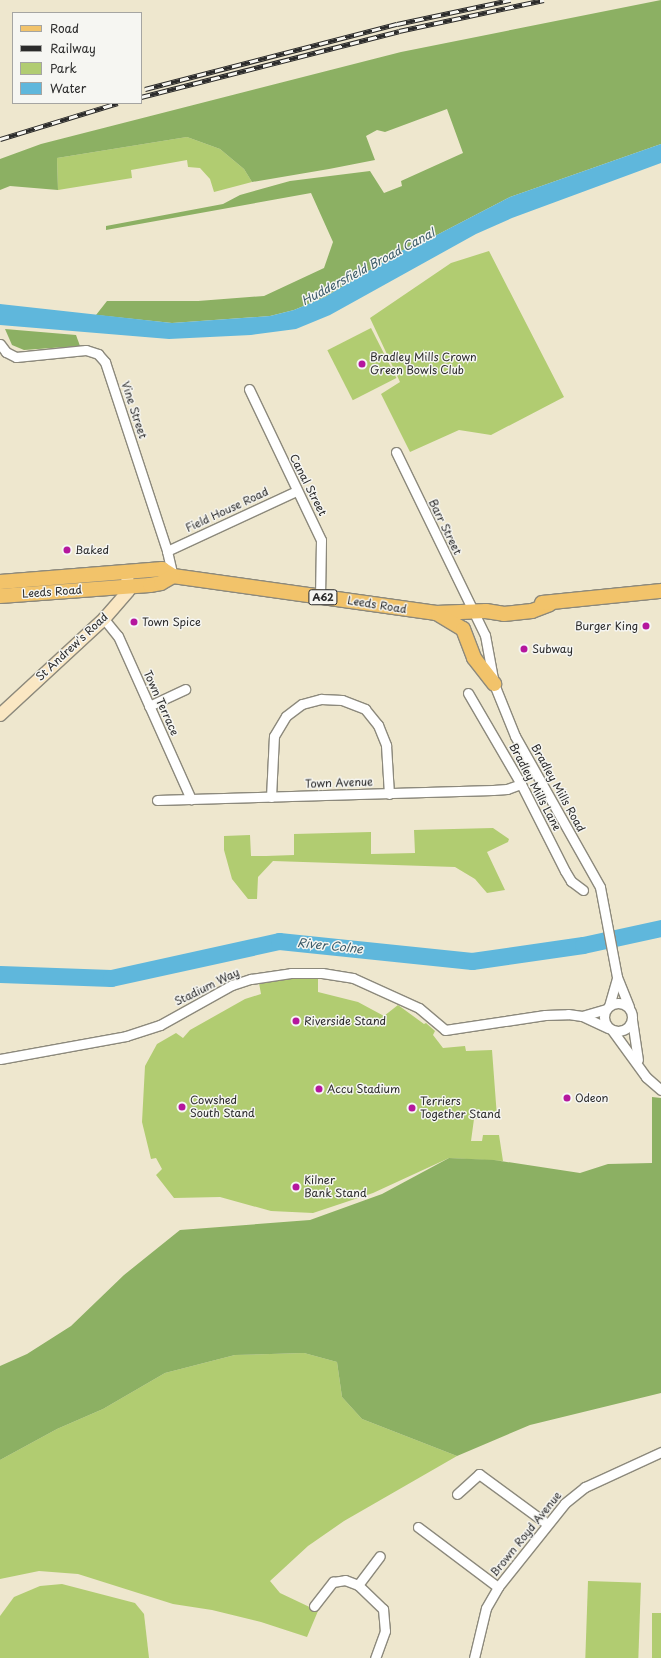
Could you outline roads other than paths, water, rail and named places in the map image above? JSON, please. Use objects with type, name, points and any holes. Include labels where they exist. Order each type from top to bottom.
[{"type":"main road","name":"Leeds Road","points":[[0,582],[162,569],[173,576],[436,613],[479,612],[500,606],[529,602],[550,604],[661,591]]},
{"type":"main road","points":[[127,571],[130,586]]},
{"type":"main road","name":"Leeds Road","points":[[0,596],[161,583],[173,576]]},
{"type":"main road","name":"St Andrew's Road","points":[[0,715],[104,619],[130,586]]},
{"type":"main road","points":[[436,613],[463,629],[474,658],[494,684]]},
{"type":"street","name":"Vine Street","points":[[2,350],[16,357],[86,350],[98,354],[105,362],[168,551],[173,576]]},
{"type":"street","name":"Canal Street","points":[[249,389],[296,491],[321,540],[320,596]]},
{"type":"street","name":"Barr Street","points":[[396,452],[479,612]]},
{"type":"street","name":"Field House Road","points":[[168,551],[296,491]]},
{"type":"street","name":"Bradley Mills Road","points":[[479,612],[494,684],[515,736],[600,887],[617,977],[629,1007],[632,1019],[635,1049],[640,1067]]},
{"type":"street","name":"Town Terrace","points":[[104,619],[118,636],[191,799]]},
{"type":"street","points":[[149,706],[185,689]]},
{"type":"street","name":"Bradley Mills Lane","points":[[468,693],[521,784],[568,876],[583,890]]},
{"type":"street","points":[[270,797],[274,736],[286,716],[302,704],[321,699],[342,700],[364,709],[378,725],[386,745],[389,794]]},
{"type":"street","name":"Town Avenue","points":[[157,800],[493,790],[507,789],[521,784]]},
{"type":"street","name":"Stadium Way","points":[[0,1059],[126,1036],[160,1025],[232,985],[251,979],[291,973],[322,973],[354,978],[419,1008],[445,1030],[545,1015],[582,1016],[608,1007]]},
{"type":"street","name":"Bradley Mills Road","points":[[617,977],[604,1020],[640,1067],[661,1090]]},
{"type":"street","points":[[608,1007],[617,1003],[629,1007]]},
{"type":"street","name":"Stadium Way","points":[[582,1016],[610,1029]]},
{"type":"street","points":[[610,1029],[626,1030],[632,1019]]},
{"type":"street","name":"Brown Royd Avenue","points":[[474,1658],[486,1608],[498,1587],[547,1524],[570,1499],[585,1487],[661,1452]]},
{"type":"street","points":[[457,1494],[479,1474],[547,1524]]},
{"type":"street","points":[[418,1526],[498,1587]]},
{"type":"street","points":[[358,1585],[380,1556]]},
{"type":"street","points":[[314,1606],[333,1582],[345,1580],[358,1585],[383,1609],[385,1631],[375,1658]]},
{"type":"water","points":[[661,144],[661,163],[512,218],[476,234],[330,315],[296,329],[251,335],[169,339],[0,325],[0,304],[172,323],[270,316],[294,310],[325,297],[423,238],[431,238],[510,197]]},
{"type":"waterway","name":"River Colne","points":[[0,974],[111,978],[279,941],[472,961],[583,945],[661,928]]},
{"type":"railway","points":[[145,89],[397,24],[510,0]]},
{"type":"railway","points":[[142,97],[399,31],[544,0]]},
{"type":"railway","points":[[0,139],[115,104]]},
{"type":"place","name":"Bradley Mills Crown Green Bowls Club","points":[[362,364]]},
{"type":"place","name":"Baked","points":[[67,550]]},
{"type":"place","name":"Town Spice","points":[[134,622]]},
{"type":"place","name":"Burger King","points":[[646,626]]},
{"type":"place","name":"Subway","points":[[524,649]]},
{"type":"place","name":"Riverside Stand","points":[[296,1021]]},
{"type":"place","name":"Accu Stadium","points":[[319,1089]]},
{"type":"place","name":"Odeon","points":[[567,1098]]},
{"type":"place","name":"Cowshed South Stand","points":[[182,1107]]},
{"type":"place","name":"Terriers Together Stand","points":[[412,1108]]},
{"type":"place","name":"Kilner Bank Stand","points":[[296,1187]]},
{"type":"water label","name":"Huddersfield Broad Canal","points":[[368,267]]}]
